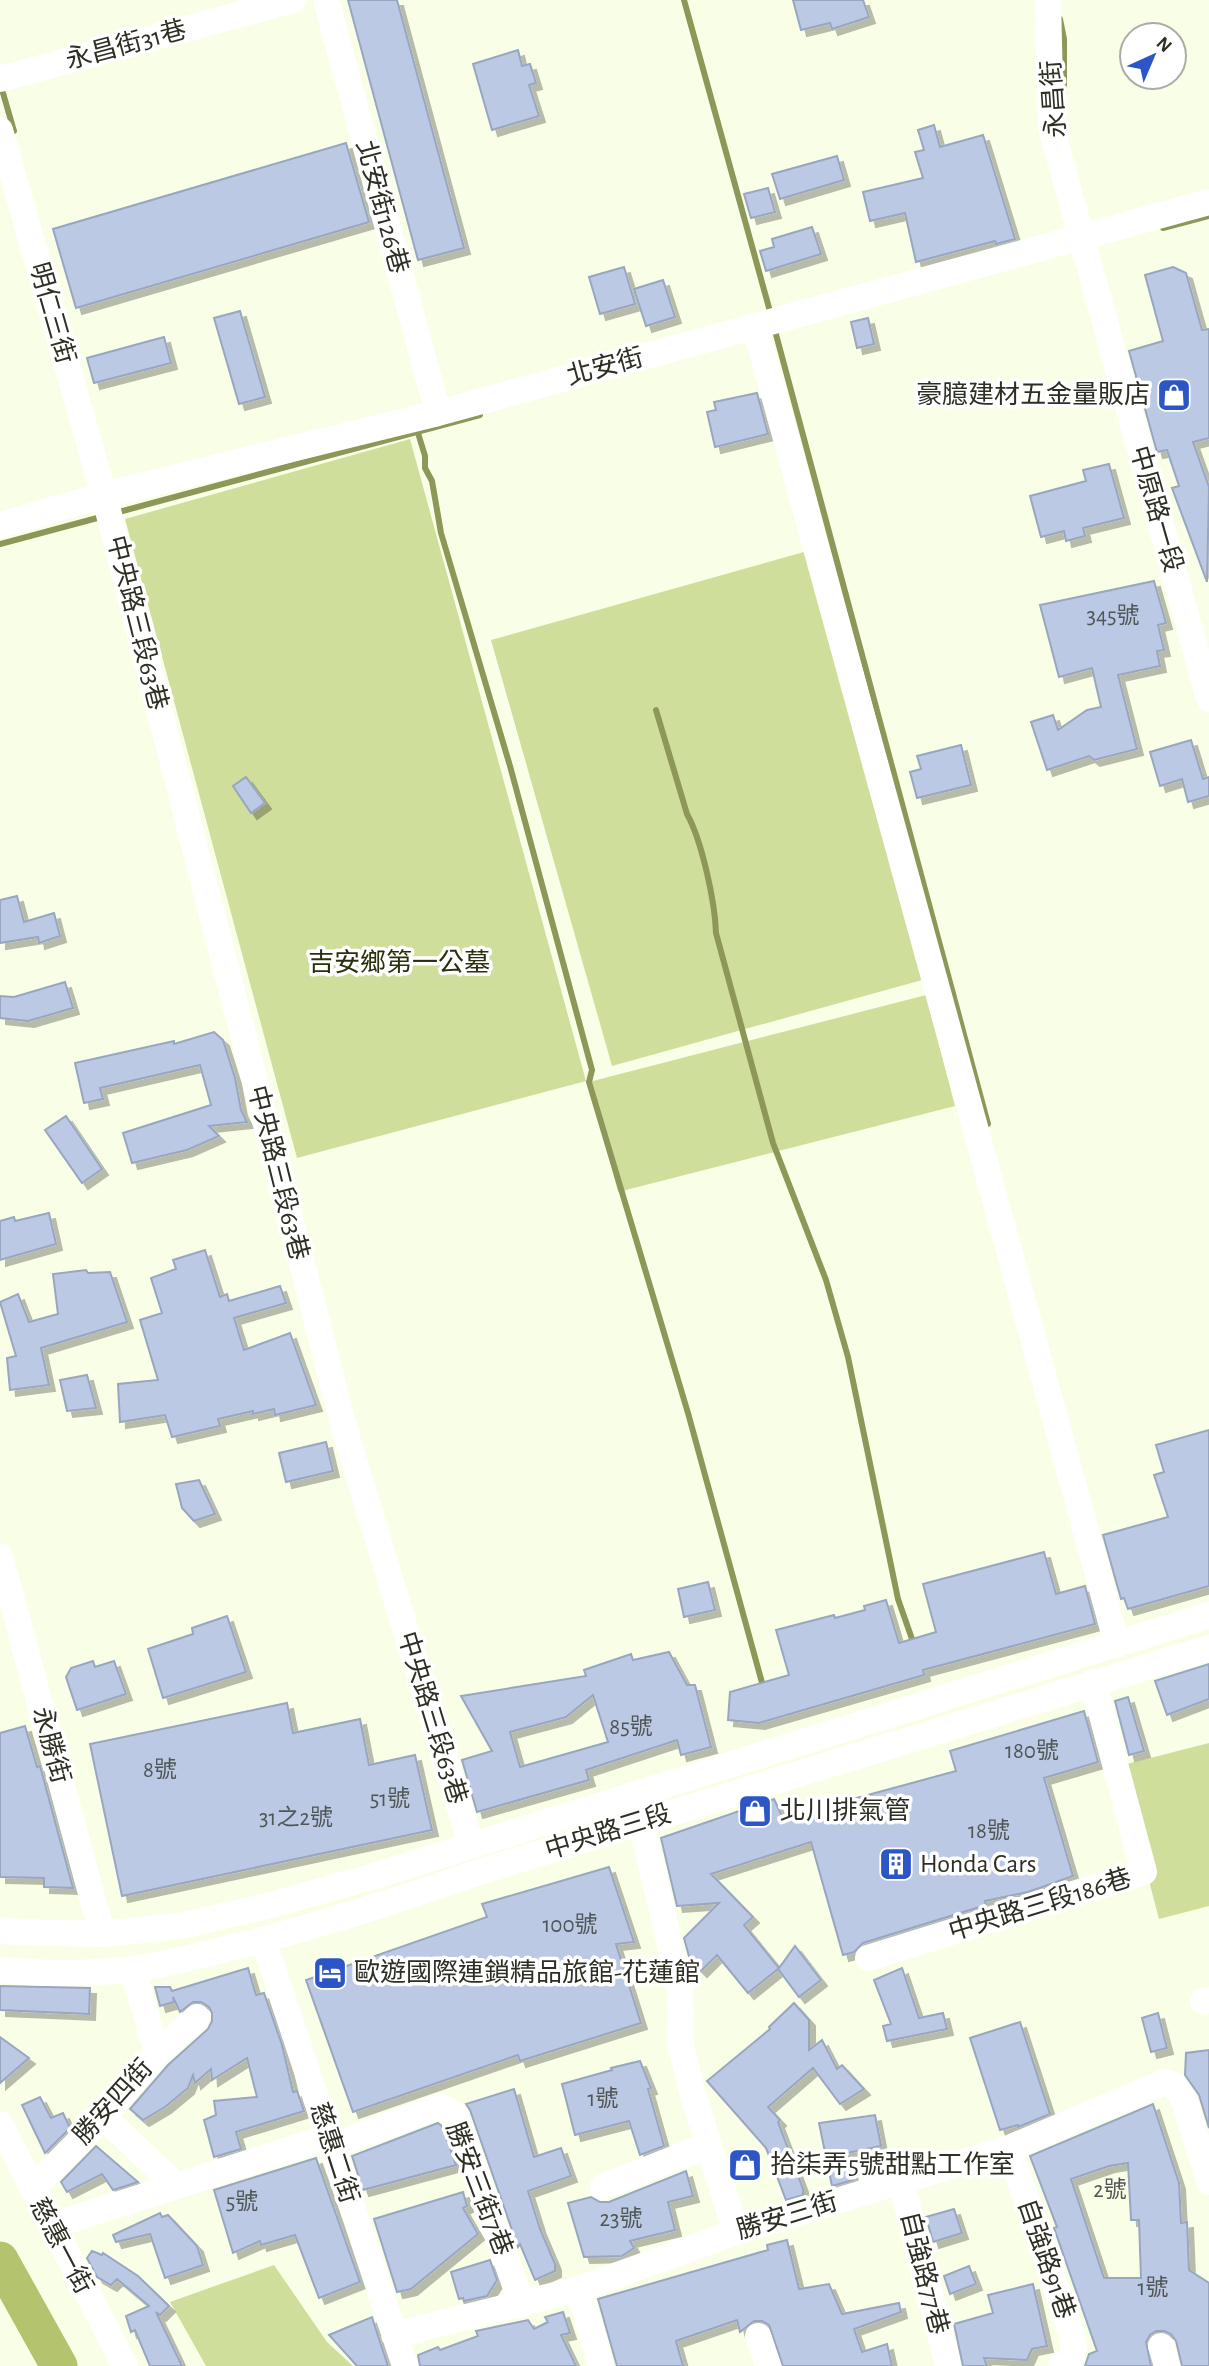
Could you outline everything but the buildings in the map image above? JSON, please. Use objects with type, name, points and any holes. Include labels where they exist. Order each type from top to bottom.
[{"type":"street","name":"永昌街31巷","points":[[0,79],[293,0]]},
{"type":"street","name":"北安街126巷","points":[[326,0],[438,413]]},
{"type":"street","name":"永昌街","points":[[1048,0],[1051,127],[1080,238]]},
{"type":"street","name":"明仁三街","points":[[0,130],[104,495]]},
{"type":"street","name":"北安街","points":[[0,525],[104,495],[438,413],[1209,202]]},
{"type":"street","name":"中原路一段","points":[[1080,238],[1209,699]]},
{"type":"street","points":[[755,326],[1117,1644]]},
{"type":"street","name":"中央路三段63巷","points":[[104,495],[345,1431],[471,1845]]},
{"type":"street","name":"永勝街","points":[[0,1556],[102,1934]]},
{"type":"street","name":"中央路三段","points":[[0,1930],[15,1933],[102,1934],[180,1926],[271,1905],[1209,1615]]},
{"type":"street","name":"中央路三段","points":[[0,1970],[107,1971],[185,1960],[386,1905],[476,1873],[1209,1648]]},
{"type":"street","name":"中央路三段186巷","points":[[867,1958],[1144,1872],[1093,1682]]},
{"type":"street","points":[[641,1822],[680,1988],[681,2045],[691,2088],[736,2232]]},
{"type":"street","name":"慈惠二街","points":[[263,1939],[405,2366]]},
{"type":"street","points":[[133,1969],[157,2054]]},
{"type":"street","name":"勝安四街","points":[[32,2189],[103,2117],[157,2054],[197,2017]]},
{"type":"street","name":"勝安三街","points":[[394,2335],[579,2289],[736,2232],[1009,2148],[1165,2082],[1174,2085],[1184,2100],[1209,2182]]},
{"type":"street","name":"勝安三街7巷","points":[[330,2141],[440,2106],[455,2115],[522,2305]]},
{"type":"street","points":[[103,2117],[176,2185]]},
{"type":"street","name":"慈惠一街","points":[[0,2124],[125,2366]]},
{"type":"street","points":[[51,2226],[176,2185],[330,2141]]},
{"type":"street","points":[[603,2187],[708,2145]]},
{"type":"street","name":"自強路91巷","points":[[1009,2148],[1071,2332],[1074,2348],[1070,2362],[1061,2366]]},
{"type":"street","name":"自強路77巷","points":[[901,2181],[948,2366]]},
{"type":"street","points":[[579,2289],[601,2366]]},
{"type":"street","points":[[758,2336],[768,2366]]},
{"type":"green space","name":"吉安鄉第一公墓","points":[[410,439],[586,1081],[297,1158],[125,519]]},
{"type":"green space","points":[[811,550],[933,977],[612,1066],[491,640]]},
{"type":"green space","points":[[926,995],[955,1106],[618,1192],[589,1082]]},
{"type":"green space","points":[[1209,1743],[1209,1906],[1159,1919],[1119,1766]]},
{"type":"green space","points":[[274,2265],[327,2342],[353,2366],[206,2366],[170,2302]]},
{"type":"waterway","points":[[684,0],[771,315]]},
{"type":"waterway","points":[[1060,19],[1064,39],[1064,91]]},
{"type":"waterway","points":[[3,93],[14,131]]},
{"type":"waterway","points":[[1163,228],[1209,216]]},
{"type":"waterway","points":[[774,327],[988,1124]]},
{"type":"waterway","points":[[115,513],[480,415]]},
{"type":"waterway","points":[[418,433],[425,456],[425,468],[432,481],[441,533],[510,766],[592,1070],[589,1082],[688,1413],[764,1690]]},
{"type":"waterway","points":[[0,544],[101,517]]},
{"type":"waterway","points":[[656,710],[687,814],[703,855],[716,933],[773,1143],[826,1280],[848,1357],[898,1599],[912,1639]]},
{"type":"waterway","points":[[0,2260],[59,2366]]},
{"type":"place","name":"豪臆建材五金量販店","points":[[1174,395]]},
{"type":"place","name":"北川排氣管","points":[[755,1811]]},
{"type":"place","name":"Honda Cars","points":[[896,1864]]},
{"type":"place","name":"歐遊國際連鎖精品旅館-花蓮館","points":[[330,1973]]},
{"type":"place","name":"拾柒弄5號甜點工作室","points":[[745,2165]]}]
